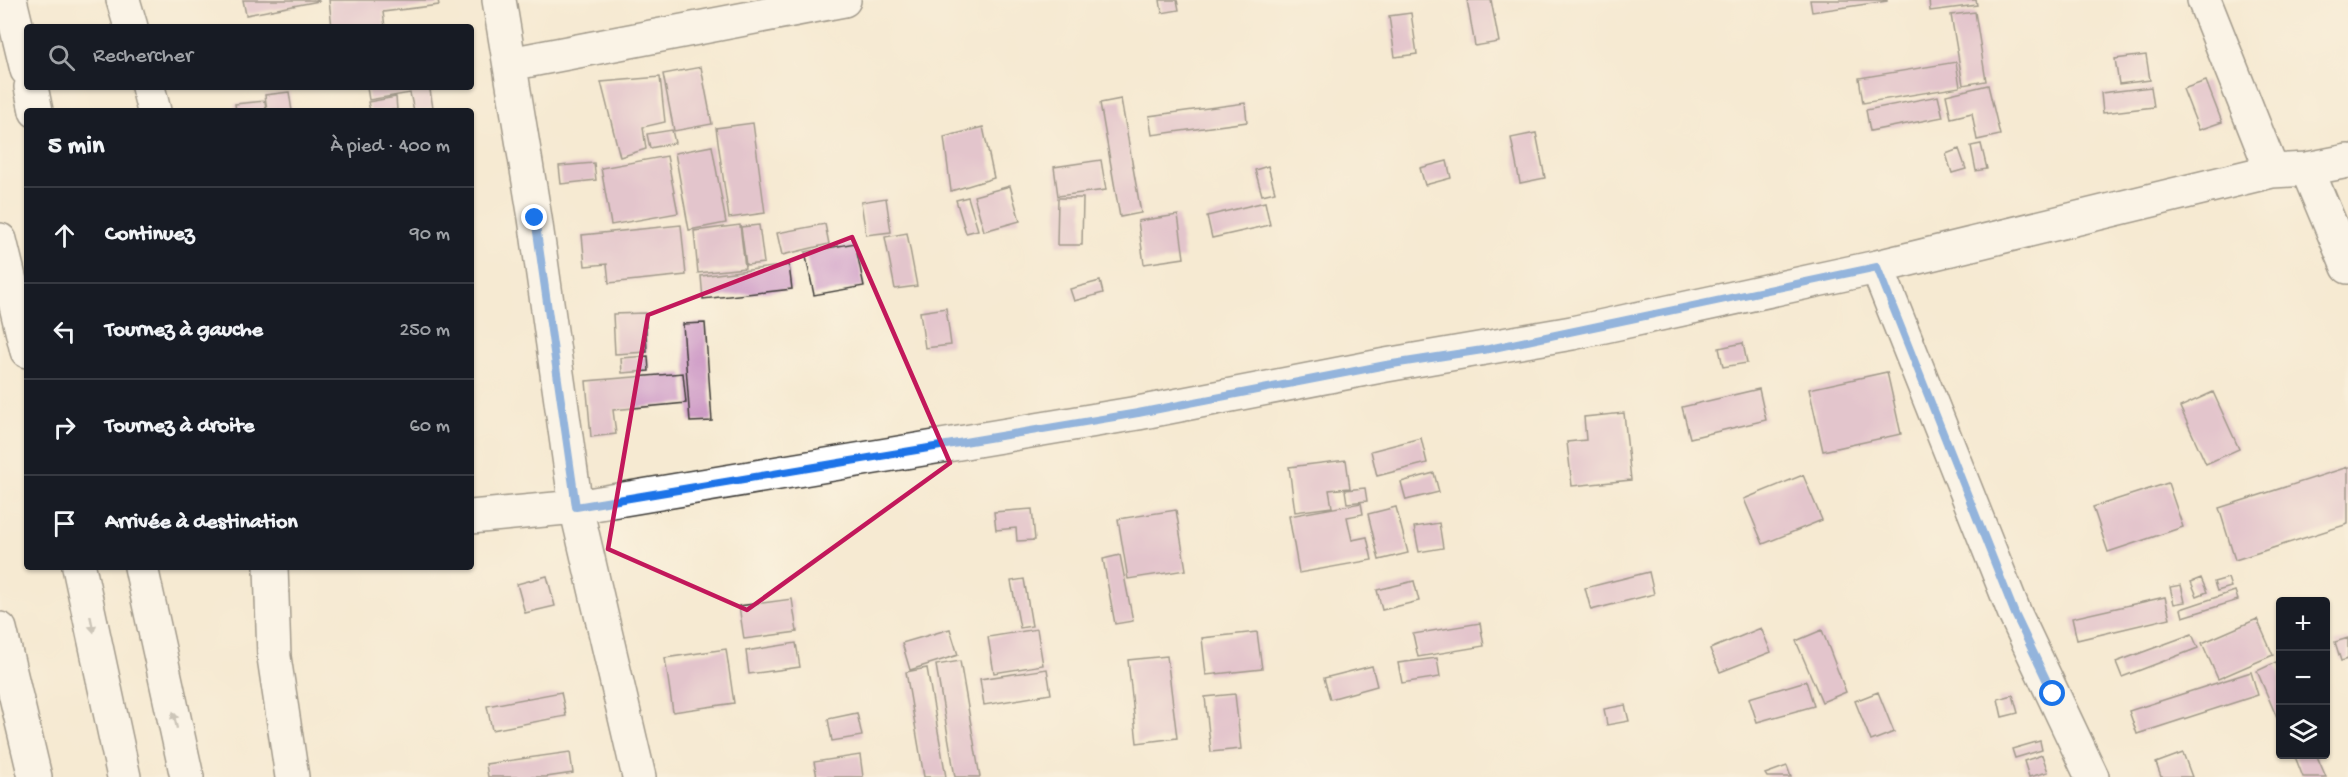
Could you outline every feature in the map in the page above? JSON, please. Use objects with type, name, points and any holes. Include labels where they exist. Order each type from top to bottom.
[{"type":"street","points":[[10,0],[24,58]]},
{"type":"street","points":[[123,0],[130,24]]},
{"type":"street","points":[[499,0],[576,507],[639,777]]},
{"type":"street","points":[[510,64],[844,0]]},
{"type":"street","points":[[2204,0],[2272,171]]},
{"type":"street","points":[[32,90],[35,108]]},
{"type":"street","points":[[149,90],[153,108]]},
{"type":"street","points":[[474,517],[576,507],[1138,413],[1386,365],[1489,349],[1877,267],[2272,171],[2307,169],[2348,161]]},
{"type":"street","points":[[2307,169],[2348,267]]},
{"type":"street","points":[[0,240],[24,339]]},
{"type":"street","points":[[1877,267],[2015,614],[2092,777]]},
{"type":"street","points":[[80,570],[124,777]]},
{"type":"street","points":[[142,570],[188,777]]},
{"type":"street","points":[[271,570],[274,657],[292,777]]},
{"type":"street","points":[[0,629],[34,777]]},
{"type":"highlighted area","points":[[852,237],[950,463],[747,610],[608,549],[648,315]]},
{"type":"building","points":[[243,0],[318,0],[319,1],[246,15]]},
{"type":"building","points":[[329,0],[438,0],[439,5],[383,12],[385,24],[332,24]]},
{"type":"building","points":[[1160,0],[1177,0],[1179,10],[1162,13]]},
{"type":"building","points":[[1467,0],[1491,0],[1499,42],[1475,46]]},
{"type":"building","points":[[1810,0],[1887,0],[1887,1],[1812,12]]},
{"type":"building","points":[[1929,0],[1976,0],[1977,5],[1930,11]]},
{"type":"building","points":[[1975,12],[1986,81],[1963,85],[1951,15]]},
{"type":"building","points":[[1411,13],[1417,54],[1395,57],[1389,16]]},
{"type":"building","points":[[2146,55],[2150,80],[2119,84],[2115,59]]},
{"type":"building","points":[[1956,62],[1960,87],[1863,103],[1859,78]]},
{"type":"building","points":[[701,67],[712,124],[674,131],[663,74]]},
{"type":"building","points":[[660,77],[665,122],[643,127],[646,149],[620,157],[601,82]]},
{"type":"building","points":[[2206,81],[2222,122],[2199,130],[2183,89]]},
{"type":"building","points":[[1988,85],[2000,135],[1977,140],[1972,113],[1951,118],[1946,95]]},
{"type":"building","points":[[2151,87],[2154,107],[2103,113],[2101,93]]},
{"type":"building","points":[[367,90],[430,90],[433,108],[413,108],[410,93],[369,100]]},
{"type":"building","points":[[289,92],[292,108],[267,108],[265,95]]},
{"type":"building","points":[[1938,96],[1943,117],[1870,131],[1866,110]]},
{"type":"building","points":[[396,97],[397,108],[369,108],[368,102]]},
{"type":"building","points":[[1121,99],[1141,213],[1120,217],[1100,103]]},
{"type":"building","points":[[265,101],[266,108],[236,108],[235,104]]},
{"type":"building","points":[[1245,103],[1247,122],[1152,135],[1149,116]]},
{"type":"building","points":[[753,123],[765,213],[729,218],[716,128]]},
{"type":"building","points":[[983,127],[994,178],[951,191],[944,137]]},
{"type":"building","points":[[672,130],[675,143],[650,148],[647,134]]},
{"type":"building","points":[[1536,133],[1545,178],[1520,183],[1511,138]]},
{"type":"building","points":[[1981,144],[1987,169],[1976,171],[1971,146]]},
{"type":"building","points":[[712,146],[726,223],[689,230],[675,153]]},
{"type":"building","points":[[1959,149],[1966,169],[1952,173],[1946,154]]},
{"type":"building","points":[[667,156],[678,213],[611,225],[601,168]]},
{"type":"building","points":[[1101,160],[1106,190],[1058,196],[1054,167]]},
{"type":"building","points":[[1447,161],[1451,178],[1425,185],[1420,168]]},
{"type":"building","points":[[594,163],[596,180],[561,184],[559,166]]},
{"type":"building","points":[[1268,166],[1275,192],[1262,195],[1255,170]]},
{"type":"building","points":[[1010,186],[1020,221],[984,231],[974,196]]},
{"type":"building","points":[[968,197],[978,230],[966,233],[956,200]]},
{"type":"building","points":[[886,198],[891,232],[866,235],[861,202]]},
{"type":"building","points":[[1058,198],[1083,198],[1082,245],[1057,245]]},
{"type":"building","points":[[1265,202],[1270,225],[1212,238],[1207,216]]},
{"type":"building","points":[[1178,215],[1184,258],[1144,264],[1138,221]]},
{"type":"building","points":[[825,224],[829,244],[782,255],[777,233]]},
{"type":"building","points":[[681,225],[686,275],[609,283],[607,264],[585,266],[582,235]]},
{"type":"building","points":[[740,225],[745,268],[698,273],[694,231]]},
{"type":"building","points":[[759,225],[764,263],[746,265],[741,227]]},
{"type":"building","points":[[907,233],[917,286],[895,289],[885,237]]},
{"type":"building","points":[[855,243],[864,286],[814,295],[805,252]]},
{"type":"building","points":[[789,265],[792,289],[703,299],[701,276]]},
{"type":"building","points":[[1100,281],[1103,293],[1074,301],[1070,289]]},
{"type":"building","points":[[946,308],[951,345],[925,348],[920,312]]},
{"type":"building","points":[[645,313],[647,352],[615,354],[613,314]]},
{"type":"building","points":[[705,323],[712,421],[690,422],[683,324]]},
{"type":"building","points":[[1743,343],[1747,363],[1723,367],[1719,348]]},
{"type":"building","points":[[648,356],[649,371],[622,373],[621,358]]},
{"type":"building","points":[[1887,372],[1901,434],[1823,451],[1809,389]]},
{"type":"building","points":[[683,373],[686,403],[613,410],[616,434],[591,437],[586,381]]},
{"type":"building","points":[[1759,389],[1766,420],[1690,438],[1682,407]]},
{"type":"building","points":[[2213,392],[2239,449],[2206,464],[2180,407]]},
{"type":"building","points":[[1624,413],[1631,480],[1572,486],[1567,442],[1586,440],[1584,417]]},
{"type":"building","points":[[1421,438],[1427,463],[1377,476],[1371,451]]},
{"type":"building","points":[[1346,460],[1350,488],[1329,490],[1332,507],[1295,512],[1289,467]]},
{"type":"building","points":[[2348,467],[2348,524],[2235,560],[2219,508]]},
{"type":"building","points":[[1434,473],[1439,492],[1406,500],[1401,482]]},
{"type":"building","points":[[1803,475],[1822,520],[1763,544],[1744,499]]},
{"type":"building","points":[[2168,483],[2183,527],[2108,552],[2093,507]]},
{"type":"building","points":[[1365,488],[1367,501],[1347,503],[1345,490]]},
{"type":"building","points":[[1361,503],[1363,514],[1347,517],[1352,540],[1367,537],[1372,560],[1299,573],[1289,516]]},
{"type":"building","points":[[1396,507],[1408,553],[1379,560],[1368,514]]},
{"type":"building","points":[[1032,509],[1035,540],[1017,541],[1016,528],[996,530],[994,512]]},
{"type":"building","points":[[1176,510],[1186,570],[1128,579],[1118,519]]},
{"type":"building","points":[[1439,523],[1443,548],[1419,552],[1414,527]]},
{"type":"building","points":[[1120,555],[1133,621],[1115,624],[1103,559]]},
{"type":"building","points":[[1649,572],[1654,594],[1591,610],[1585,588]]},
{"type":"building","points":[[547,576],[555,606],[525,613],[517,584]]},
{"type":"building","points":[[2201,578],[2207,592],[2197,596],[2191,582]]},
{"type":"building","points":[[2228,578],[2231,587],[2217,591],[2214,582]]},
{"type":"building","points":[[1024,579],[1032,626],[1020,628],[1011,581]]},
{"type":"building","points":[[1414,581],[1419,601],[1382,610],[1377,590]]},
{"type":"building","points":[[2181,585],[2185,602],[2174,604],[2170,587]]},
{"type":"building","points":[[2235,591],[2238,600],[2183,617],[2181,609]]},
{"type":"building","points":[[2165,597],[2170,618],[2077,640],[2072,618]]},
{"type":"building","points":[[792,599],[797,632],[744,639],[739,606]]},
{"type":"building","points":[[2257,619],[2273,655],[2218,679],[2202,643]]},
{"type":"building","points":[[1480,623],[1484,646],[1418,657],[1413,634]]},
{"type":"building","points":[[1761,628],[1771,652],[1720,672],[1710,649]]},
{"type":"building","points":[[950,629],[958,655],[910,670],[902,643]]},
{"type":"building","points":[[1037,629],[1043,665],[994,673],[988,637]]},
{"type":"building","points":[[1822,630],[1846,692],[1822,702],[1796,641]]},
{"type":"building","points":[[1257,632],[1262,669],[1206,675],[1202,638]]},
{"type":"building","points":[[2192,634],[2198,648],[2122,677],[2116,662]]},
{"type":"building","points":[[2348,638],[2348,659],[2341,661],[2335,642]]},
{"type":"building","points":[[796,643],[800,667],[749,674],[746,651]]},
{"type":"building","points":[[726,649],[734,703],[673,712],[665,658]]},
{"type":"building","points":[[1167,656],[1177,738],[1137,743],[1128,660]]},
{"type":"building","points":[[1437,658],[1440,677],[1402,683],[1398,663]]},
{"type":"building","points":[[960,661],[980,777],[955,777],[936,665]]},
{"type":"building","points":[[2276,662],[2276,716],[2257,671]]},
{"type":"building","points":[[1372,666],[1377,686],[1330,699],[1324,678]]},
{"type":"building","points":[[927,668],[946,777],[924,777],[906,672]]},
{"type":"building","points":[[1047,669],[1051,694],[984,705],[980,679]]},
{"type":"building","points":[[2251,672],[2258,695],[2137,734],[2129,711]]},
{"type":"building","points":[[1806,681],[1814,706],[1757,722],[1749,698]]},
{"type":"building","points":[[561,692],[566,716],[492,730],[487,706]]},
{"type":"building","points":[[1878,692],[1894,732],[1871,741],[1855,701]]},
{"type":"building","points":[[1235,694],[1241,749],[1211,752],[1205,697]]},
{"type":"building","points":[[2013,695],[2018,713],[2002,717],[1998,699]]},
{"type":"building","points":[[1625,705],[1629,721],[1607,725],[1604,709]]},
{"type":"building","points":[[857,713],[862,736],[832,741],[828,719]]},
{"type":"building","points":[[2040,741],[2042,750],[2015,758],[2012,749]]},
{"type":"building","points":[[570,752],[573,773],[546,777],[488,777],[486,764]]},
{"type":"building","points":[[2183,753],[2192,777],[2161,777],[2156,763]]},
{"type":"building","points":[[860,755],[863,777],[817,777],[814,762]]},
{"type":"building","points":[[2042,755],[2048,772],[2029,777],[2024,761]]},
{"type":"building","points":[[2296,759],[2318,759],[2326,777],[2303,777]]},
{"type":"building","points":[[1787,766],[1791,777],[1767,777],[1765,774]]},
{"type":"route","points":[[535,218],[576,507],[1138,413],[1386,365],[1489,349],[1877,267],[2015,614],[2053,694]]}]
